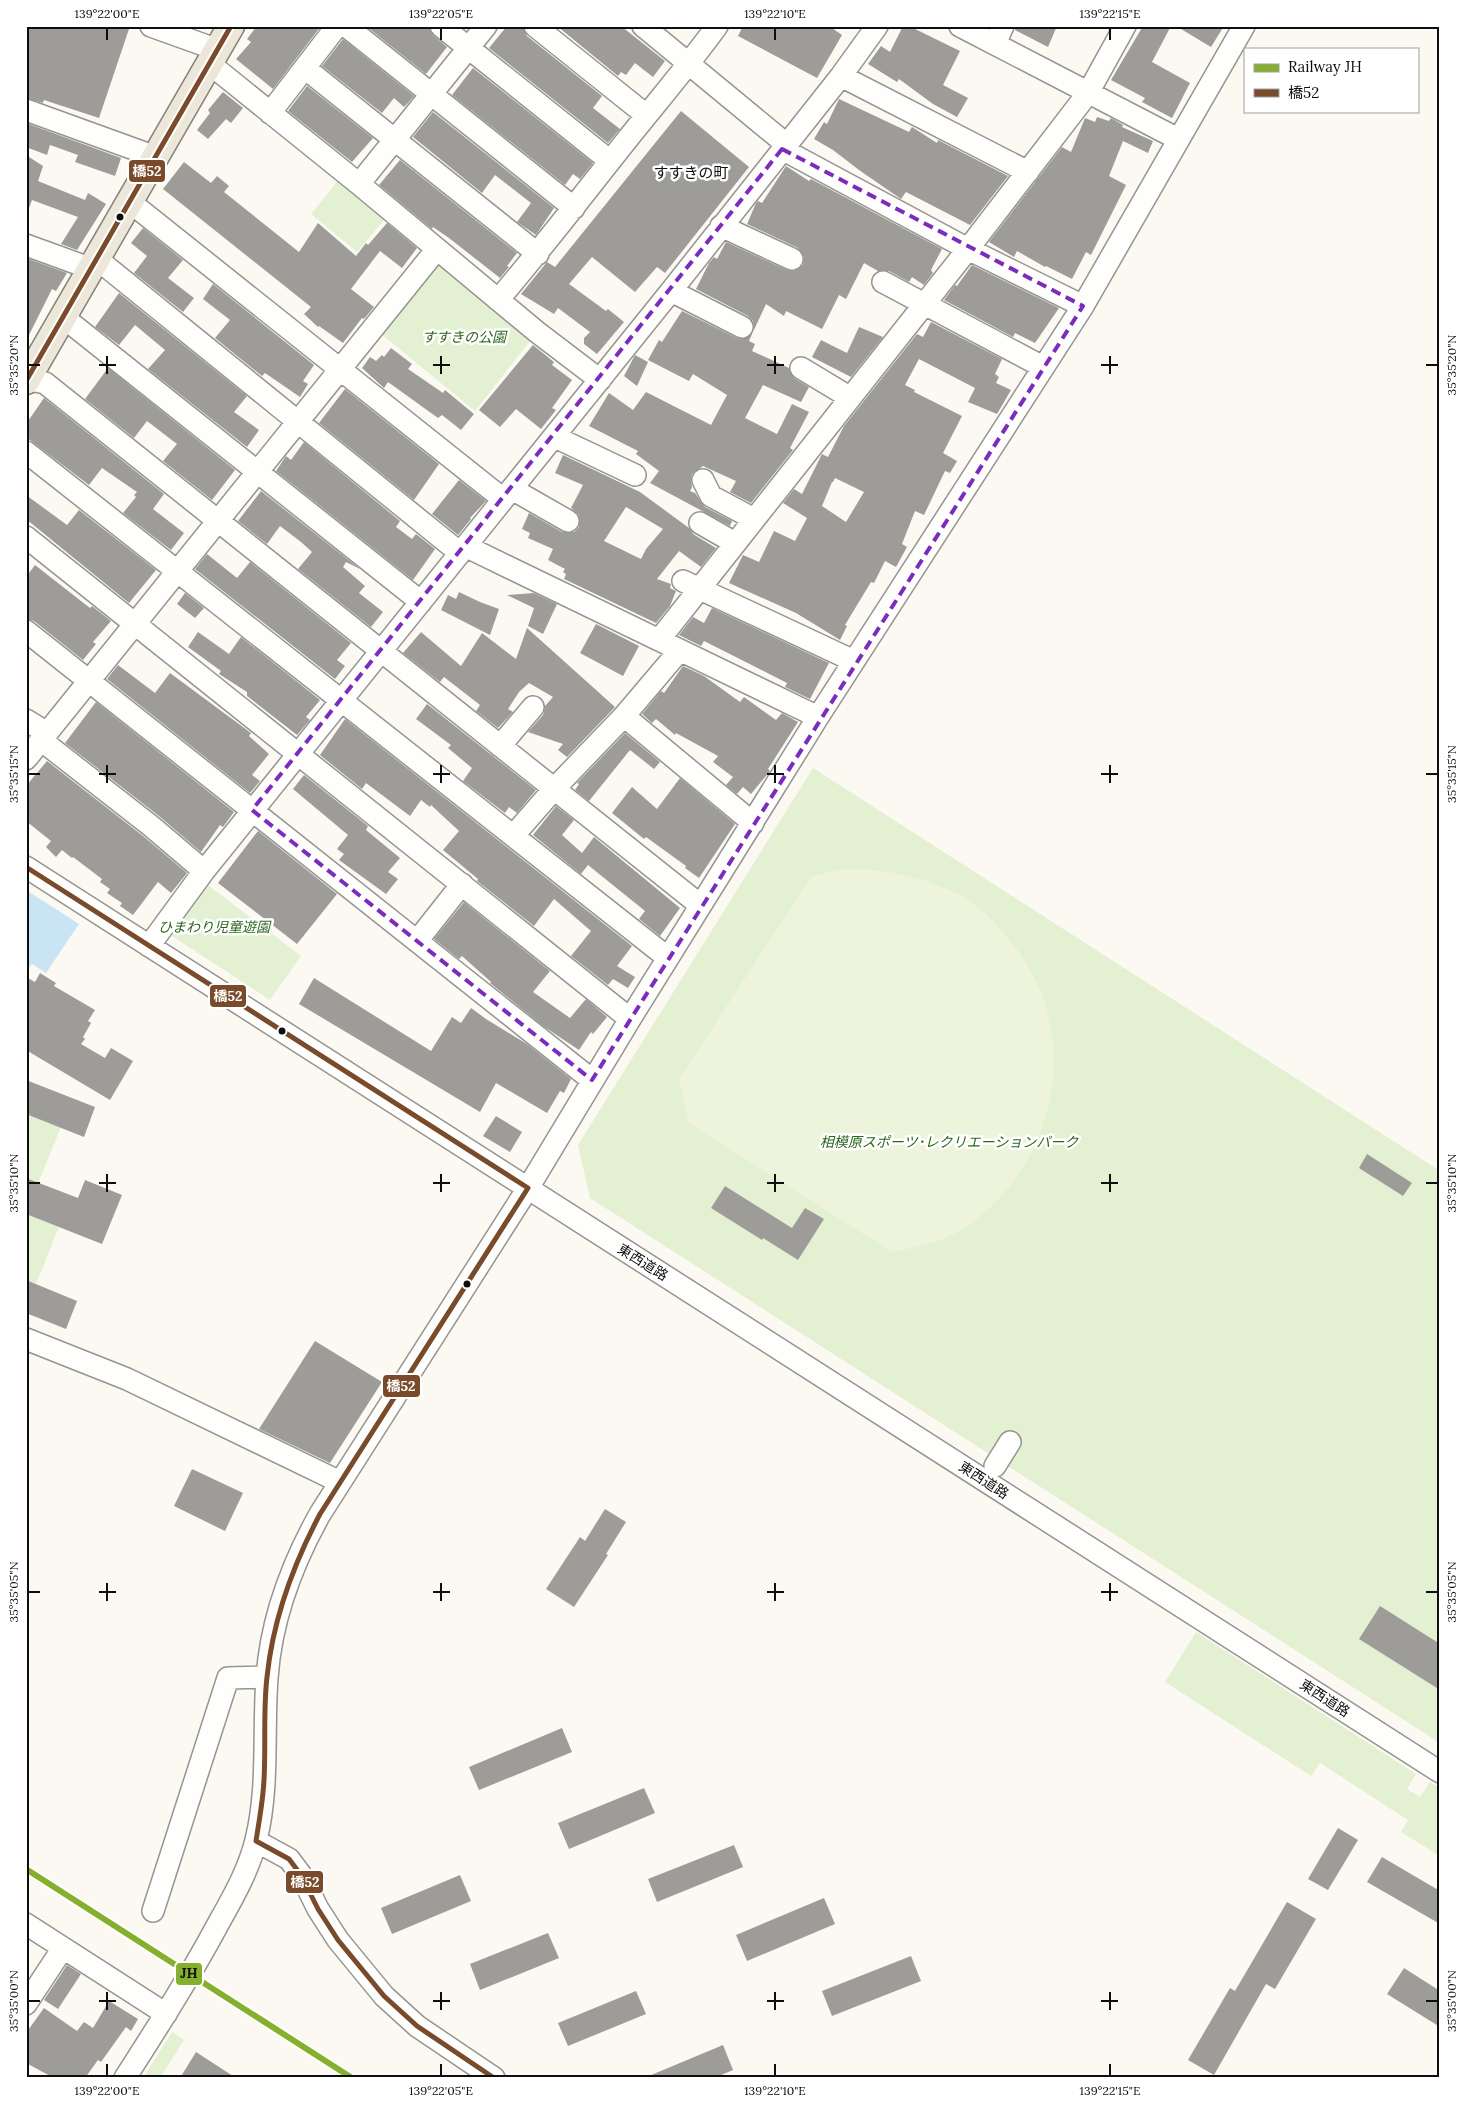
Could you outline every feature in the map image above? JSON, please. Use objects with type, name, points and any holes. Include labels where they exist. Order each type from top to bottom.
[{"type":"main road","points":[[26,382],[231,26]]},
{"type":"street","points":[[151,26],[214,57],[270,113],[359,184],[498,300],[600,380]]},
{"type":"street","points":[[270,113],[306,69],[337,26]]},
{"type":"street","points":[[346,26],[574,208]]},
{"type":"street","points":[[441,26],[610,161]]},
{"type":"street","points":[[359,184],[486,26]]},
{"type":"street","points":[[535,26],[646,115]]},
{"type":"street","points":[[643,26],[690,64],[784,146],[968,249],[1083,306]]},
{"type":"street","points":[[498,300],[538,254],[646,115],[690,64],[717,26]]},
{"type":"street","points":[[148,946],[252,810],[671,291],[841,76],[877,26]]},
{"type":"street","points":[[960,26],[999,35],[1088,93],[1178,139]]},
{"type":"street","points":[[660,640],[691,585],[736,543],[968,249],[1088,93],[1125,26]]},
{"type":"street","points":[[124,2078],[191,1974],[226,1909],[246,1868],[256,1841],[264,1781],[267,1677],[277,1618],[286,1587],[304,1542],[340,1482],[528,1188],[630,1018],[818,717],[1083,306],[1244,26]]},
{"type":"street","points":[[306,69],[538,254]]},
{"type":"street","points":[[841,76],[1028,172]]},
{"type":"street","points":[[26,110],[156,157]]},
{"type":"street","points":[[130,202],[341,368],[508,494],[568,521]]},
{"type":"street","points":[[721,226],[792,258]]},
{"type":"street","points":[[26,245],[94,264],[463,550],[660,640],[818,717]]},
{"type":"street","points":[[26,759],[437,249]]},
{"type":"street","points":[[883,282],[1043,367]]},
{"type":"street","points":[[671,291],[742,327]]},
{"type":"street","points":[[63,317],[421,602]]},
{"type":"street","points":[[801,368],[850,398]]},
{"type":"street","points":[[26,382],[36,381],[45,383],[380,652],[700,905]]},
{"type":"street","points":[[555,437],[635,475]]},
{"type":"street","points":[[26,452],[668,958]]},
{"type":"street","points":[[704,480],[711,496],[754,519]]},
{"type":"street","points":[[700,523],[736,543]]},
{"type":"street","points":[[26,537],[630,1018]]},
{"type":"street","points":[[691,585],[854,661]]},
{"type":"street","points":[[26,631],[592,1080]]},
{"type":"street","points":[[513,836],[554,789],[624,716],[680,650]]},
{"type":"street","points":[[500,746],[533,707]]},
{"type":"street","points":[[624,716],[753,823]]},
{"type":"street","points":[[26,720],[204,871]]},
{"type":"street","name":"東西道路","points":[[26,867],[1440,1772]]},
{"type":"street","points":[[417,941],[462,884]]},
{"type":"street","points":[[26,1339],[127,1379],[340,1482]]},
{"type":"street","points":[[995,1466],[1010,1442]]},
{"type":"street","points":[[153,1911],[228,1678],[267,1677]]},
{"type":"street","points":[[256,1841],[288,1859],[301,1875],[318,1909],[338,1940],[384,1996],[417,2026],[494,2078]]},
{"type":"street","points":[[26,1924],[166,2014]]},
{"type":"street","points":[[26,2004],[63,1948]]},
{"type":"highlighted area","points":[[782,149],[1083,306],[592,1080],[252,810]]},
{"type":"green space","points":[[338,181],[385,219],[357,252],[311,214]]},
{"type":"green space","name":"すすきの公園","points":[[446,257],[537,332],[475,411],[380,333]]},
{"type":"green space","name":"相模原スポーツ･レクリエーションパーク","points":[[813,768],[1440,1171],[1440,1743],[590,1198],[578,1145]]},
{"type":"green space","points":[[860,869],[899,874],[937,885],[968,900],[985,914],[1006,936],[1031,972],[1047,1011],[1053,1051],[1051,1092],[1041,1131],[1022,1168],[996,1201],[955,1234],[929,1244],[892,1252],[689,1123],[679,1079],[812,876],[838,870]]},
{"type":"green space","name":"ひまわり児童遊園","points":[[208,885],[301,956],[270,1000],[172,936],[173,930]]},
{"type":"green space","points":[[26,1114],[61,1127],[38,1183],[26,1178]]},
{"type":"green space","points":[[26,1214],[59,1227],[36,1284],[26,1280]]},
{"type":"green space","points":[[1196,1632],[1416,1774],[1407,1789],[1420,1797],[1430,1782],[1440,1788],[1440,1856],[1401,1832],[1408,1820],[1320,1763],[1311,1776],[1165,1682]]},
{"type":"green space","points":[[172,2032],[184,2040],[160,2078],[143,2078]]},
{"type":"water","points":[[26,890],[79,924],[46,973],[32,964],[26,971]]},
{"type":"building","points":[[26,26],[130,26],[99,118],[44,100],[43,103],[26,98]]},
{"type":"building","points":[[257,26],[321,26],[273,89],[236,59],[251,42],[247,39]]},
{"type":"building","points":[[366,26],[429,26],[433,35],[447,47],[426,74]]},
{"type":"building","points":[[507,26],[523,26],[527,36],[602,96],[593,108],[620,129],[608,143],[489,48]]},
{"type":"building","points":[[557,26],[621,26],[665,61],[653,77],[635,63],[626,75],[621,72],[618,76]]},
{"type":"building","points":[[743,26],[829,26],[842,35],[817,78],[738,36]]},
{"type":"building","points":[[903,26],[909,26],[960,51],[943,85],[968,98],[957,117],[933,104],[899,79],[897,82],[868,64],[881,46],[890,52]]},
{"type":"building","points":[[1015,26],[1057,26],[1048,47],[1015,30]]},
{"type":"building","points":[[1143,26],[1171,26],[1152,62],[1190,83],[1172,118],[1142,102],[1145,98],[1111,80]]},
{"type":"building","points":[[1176,26],[1224,26],[1211,47]]},
{"type":"building","points":[[343,39],[414,96],[404,107],[394,98],[382,113],[322,66]]},
{"type":"building","points":[[473,68],[593,163],[580,179],[573,174],[565,185],[452,95]]},
{"type":"building","points":[[307,86],[373,138],[352,162],[288,111]]},
{"type":"building","points":[[223,92],[243,108],[231,123],[226,119],[208,139],[197,130],[210,113],[208,110]]},
{"type":"building","points":[[839,99],[909,132],[912,127],[937,143],[938,140],[1008,176],[970,225],[906,192],[901,199],[833,150],[814,139],[824,122],[827,124]]},
{"type":"building","points":[[681,111],[749,167],[665,273],[657,267],[635,292],[592,257],[569,284],[606,311],[608,309],[624,322],[597,354],[584,344],[584,338],[590,332],[558,308],[554,314],[521,294],[547,262],[555,267]]},
{"type":"building","points":[[433,112],[554,208],[536,235],[517,222],[531,203],[495,175],[482,193],[413,137]]},
{"type":"building","points":[[1097,117],[1109,121],[1111,118],[1123,125],[1122,127],[1153,141],[1148,153],[1123,141],[1109,176],[1126,185],[1091,255],[1086,252],[1072,279],[1045,267],[1017,251],[1014,257],[989,242],[1062,147],[1071,152],[1085,118],[1095,122]]},
{"type":"building","points":[[26,123],[121,158],[115,176],[75,162],[78,155],[50,145],[47,155],[26,147]]},
{"type":"building","points":[[26,155],[43,166],[38,181],[85,200],[88,193],[106,204],[77,250],[61,244],[78,217],[32,200],[29,208],[26,207]]},
{"type":"building","points":[[400,160],[517,253],[500,278],[449,238],[433,227],[432,229],[379,185]]},
{"type":"building","points":[[184,162],[211,183],[217,176],[229,186],[224,192],[299,252],[318,223],[356,256],[366,243],[368,245],[387,223],[417,248],[402,268],[380,251],[351,289],[374,307],[364,319],[362,318],[343,343],[318,327],[304,314],[311,307],[163,189]]},
{"type":"building","points":[[786,166],[809,181],[811,179],[942,249],[931,270],[933,273],[924,285],[912,277],[909,282],[889,271],[878,271],[864,263],[846,299],[839,295],[822,329],[786,311],[784,316],[766,304],[754,330],[753,321],[748,316],[696,289],[709,263],[714,257],[717,259],[726,242],[787,270],[794,271],[803,265],[804,257],[798,248],[747,224],[756,203],[758,201],[762,203]]},
{"type":"building","points":[[143,228],[183,260],[168,278],[194,298],[183,312],[134,273],[147,256],[131,243]]},
{"type":"building","points":[[26,258],[67,273],[56,291],[52,289],[26,341]]},
{"type":"building","points":[[972,265],[1059,308],[1035,343],[1015,333],[1013,337],[944,300]]},
{"type":"building","points":[[213,284],[314,365],[303,381],[308,384],[300,397],[265,373],[262,376],[215,338],[230,320],[203,299]]},
{"type":"building","points":[[119,293],[247,396],[234,412],[259,430],[247,447],[148,369],[165,350],[135,325],[119,345],[95,327]]},
{"type":"building","points":[[682,311],[737,338],[743,339],[752,334],[749,341],[755,344],[752,351],[789,368],[794,378],[809,387],[801,402],[763,385],[745,418],[777,434],[792,404],[809,412],[790,448],[793,450],[751,503],[730,492],[736,481],[703,466],[692,474],[692,487],[690,491],[695,493],[705,507],[732,521],[730,526],[650,483],[659,471],[636,454],[638,451],[589,426],[609,393],[633,410],[646,392],[711,425],[727,395],[693,374],[689,381],[648,360],[659,340],[662,342]]},
{"type":"building","points":[[931,322],[1002,359],[995,374],[999,377],[996,383],[1011,390],[997,414],[968,402],[975,388],[919,359],[905,385],[915,390],[914,392],[962,416],[943,453],[957,461],[950,473],[945,471],[924,515],[915,511],[902,544],[907,547],[896,567],[885,561],[874,583],[871,582],[845,625],[847,626],[840,640],[796,613],[729,583],[743,555],[759,562],[774,531],[795,541],[807,518],[783,503],[794,489],[802,494],[822,454],[828,457],[844,426],[917,334],[923,337]],"holes":[[[835,478],[864,492],[846,522],[822,506]]]},
{"type":"building","points":[[859,327],[883,337],[851,377],[812,357],[821,340],[847,353]]},
{"type":"building","points":[[533,345],[554,362],[552,365],[572,380],[552,408],[556,410],[541,429],[516,409],[500,427],[479,410]]},
{"type":"building","points":[[391,348],[412,364],[408,369],[443,393],[445,390],[474,414],[461,430],[442,415],[438,418],[388,382],[384,388],[362,368],[370,357],[376,361],[382,355],[384,357]]},
{"type":"building","points":[[635,355],[648,362],[637,386],[624,376]]},
{"type":"building","points":[[108,368],[235,470],[212,500],[163,461],[177,444],[147,421],[134,438],[85,399]]},
{"type":"building","points":[[345,389],[439,464],[414,500],[319,423]]},
{"type":"building","points":[[44,398],[164,494],[153,509],[184,533],[171,550],[123,513],[136,497],[134,495],[137,492],[102,468],[89,485],[26,437],[26,424]]},
{"type":"building","points":[[304,442],[400,521],[396,527],[412,539],[416,534],[435,549],[413,580],[276,471],[286,456],[291,460]]},
{"type":"building","points":[[563,455],[640,492],[689,528],[693,534],[716,548],[701,567],[679,551],[657,579],[671,584],[670,588],[676,591],[670,606],[656,623],[564,579],[566,574],[563,572],[565,569],[548,560],[553,549],[528,538],[530,533],[522,529],[529,513],[562,532],[574,532],[579,527],[579,515],[571,508],[583,485],[555,473]],"holes":[[[626,507],[663,529],[646,549],[641,559],[604,541]]]},
{"type":"building","points":[[459,480],[486,501],[470,518],[458,535],[432,514]]},
{"type":"building","points":[[261,491],[360,569],[346,562],[343,567],[365,586],[359,593],[383,612],[371,627],[298,569],[312,552],[301,542],[280,526],[267,544],[238,521]]},
{"type":"building","points":[[26,495],[67,525],[79,510],[156,570],[129,603],[26,519]]},
{"type":"building","points":[[207,554],[237,578],[250,562],[351,643],[337,660],[345,666],[335,679],[195,569]]},
{"type":"building","points":[[35,565],[90,608],[92,606],[111,621],[93,642],[96,644],[83,660],[34,621],[26,619],[26,577]]},
{"type":"building","points":[[459,592],[499,609],[490,635],[441,610],[448,595],[456,599]]},
{"type":"building","points":[[185,593],[204,608],[195,618],[177,604]]},
{"type":"building","points":[[534,593],[557,604],[543,634],[528,626],[534,608],[507,595]]},
{"type":"building","points":[[712,608],[829,663],[810,699],[785,687],[787,683],[704,641],[701,646],[679,635],[693,617],[704,623]]},
{"type":"building","points":[[596,624],[639,646],[623,676],[580,653]]},
{"type":"building","points":[[527,628],[615,707],[567,757],[558,750],[563,744],[528,732],[543,715],[545,706],[553,697],[529,683],[519,692],[508,709],[513,712],[498,728],[476,711],[480,705],[444,677],[440,682],[403,653],[421,632],[461,666],[482,633],[516,659]]},
{"type":"building","points":[[198,632],[229,654],[241,637],[320,700],[306,717],[310,720],[297,735],[247,696],[247,692],[219,674],[221,671],[188,647]]},
{"type":"building","points":[[118,665],[155,693],[170,673],[251,733],[249,736],[269,754],[252,775],[260,781],[250,793],[107,679]]},
{"type":"building","points":[[683,666],[704,676],[740,702],[744,697],[776,720],[782,713],[798,722],[768,769],[770,771],[751,794],[743,787],[737,794],[726,785],[733,777],[713,762],[718,756],[676,733],[675,735],[656,719],[652,723],[642,714],[661,691],[664,693]]},
{"type":"building","points":[[96,702],[234,812],[223,827],[220,825],[201,852],[159,816],[65,743]]},
{"type":"building","points":[[427,704],[536,790],[517,813],[509,807],[505,813],[463,781],[472,768],[448,748],[451,745],[416,719]]},
{"type":"building","points":[[345,719],[632,946],[617,966],[635,977],[628,988],[613,979],[608,985],[571,956],[591,931],[554,899],[534,926],[477,881],[478,879],[443,850],[459,831],[431,805],[430,807],[421,800],[410,816],[366,783],[362,789],[320,755]]},
{"type":"building","points":[[625,733],[660,762],[654,769],[630,750],[589,801],[575,790],[579,784],[577,783]]},
{"type":"building","points":[[47,761],[187,873],[171,893],[158,882],[133,915],[120,906],[122,903],[107,893],[110,889],[100,882],[102,879],[62,850],[56,857],[46,847],[51,841],[26,821],[26,786]]},
{"type":"building","points":[[304,775],[368,826],[366,830],[400,858],[388,872],[398,879],[386,894],[339,860],[344,854],[337,849],[348,835],[293,789]]},
{"type":"building","points":[[680,778],[735,824],[699,878],[685,868],[686,866],[646,837],[644,839],[612,813],[632,787],[657,809]]},
{"type":"building","points":[[556,806],[574,820],[562,835],[582,853],[594,837],[680,908],[660,936],[639,919],[645,911],[588,865],[581,874],[533,835]]},
{"type":"building","points":[[258,831],[337,894],[297,944],[218,883]]},
{"type":"building","points":[[464,902],[550,971],[533,992],[570,1018],[586,999],[607,1017],[593,1034],[591,1032],[579,1050],[543,1026],[490,983],[462,956],[459,959],[434,939]]},
{"type":"building","points":[[40,973],[56,983],[54,986],[95,1010],[88,1021],[91,1023],[81,1044],[105,1058],[111,1048],[133,1061],[110,1100],[26,1050],[26,977],[35,982]]},
{"type":"building","points":[[314,978],[431,1051],[452,1017],[461,1023],[471,1008],[527,1044],[571,1079],[564,1093],[560,1091],[547,1113],[496,1083],[480,1112],[299,1004]]},
{"type":"building","points":[[26,1080],[95,1107],[84,1137],[26,1114]]},
{"type":"building","points":[[496,1116],[522,1132],[510,1152],[483,1136]]},
{"type":"building","points":[[1367,1154],[1412,1183],[1403,1196],[1359,1168]]},
{"type":"building","points":[[26,1178],[78,1198],[85,1180],[122,1195],[102,1244],[26,1214]]},
{"type":"building","points":[[725,1186],[792,1228],[805,1208],[824,1219],[798,1260],[711,1208]]},
{"type":"building","points":[[26,1280],[77,1301],[66,1329],[26,1313]]},
{"type":"building","points":[[315,1341],[382,1382],[330,1463],[259,1429]]},
{"type":"building","points":[[192,1469],[243,1493],[225,1531],[174,1506]]},
{"type":"building","points":[[605,1509],[626,1522],[606,1554],[608,1555],[574,1607],[546,1589],[580,1537],[585,1541]]},
{"type":"building","points":[[1380,1606],[1440,1644],[1440,1690],[1359,1639]]},
{"type":"building","points":[[562,1728],[572,1752],[479,1790],[469,1767]]},
{"type":"building","points":[[644,1788],[655,1813],[569,1849],[558,1823]]},
{"type":"building","points":[[1338,1828],[1358,1840],[1328,1890],[1308,1879]]},
{"type":"building","points":[[734,1845],[743,1867],[657,1902],[648,1879]]},
{"type":"building","points":[[1382,1857],[1440,1891],[1440,1924],[1367,1882]]},
{"type":"building","points":[[460,1875],[471,1901],[392,1934],[381,1908]]},
{"type":"building","points":[[824,1898],[835,1924],[747,1961],[736,1935]]},
{"type":"building","points":[[1287,1902],[1316,1919],[1275,1989],[1266,1984],[1214,2075],[1188,2060],[1230,1988],[1235,1991]]},
{"type":"building","points":[[548,1933],[559,1958],[480,1990],[470,1964]]},
{"type":"building","points":[[911,1956],[921,1981],[832,2016],[822,1991]]},
{"type":"building","points":[[67,1965],[81,1974],[58,2009],[44,2000]]},
{"type":"building","points":[[1404,1968],[1440,1991],[1440,2027],[1387,1994]]},
{"type":"building","points":[[636,1991],[646,2014],[568,2046],[558,2023]]},
{"type":"building","points":[[109,2001],[138,2019],[131,2031],[126,2027],[101,2062],[98,2060],[85,2078],[54,2078],[26,2063],[26,2033],[44,2008],[77,2031],[84,2022],[93,2028]]},
{"type":"building","points":[[723,2045],[733,2070],[714,2078],[644,2078]]},
{"type":"building","points":[[196,2052],[236,2078],[180,2078]]},
{"type":"rail line","name":"JH","points":[[26,1869],[352,2078]]},
{"type":"transit line","name":"橋52","points":[[26,381],[231,26]]},
{"type":"transit line","name":"橋52","points":[[26,867],[528,1188],[320,1514],[301,1553],[279,1613],[270,1655],[265,1703],[265,1767],[256,1841],[289,1859],[301,1875],[318,1909],[338,1940],[384,1996],[417,2026],[494,2078]]},
{"type":"district","name":"すすきの町","points":[[691,172]]}]
